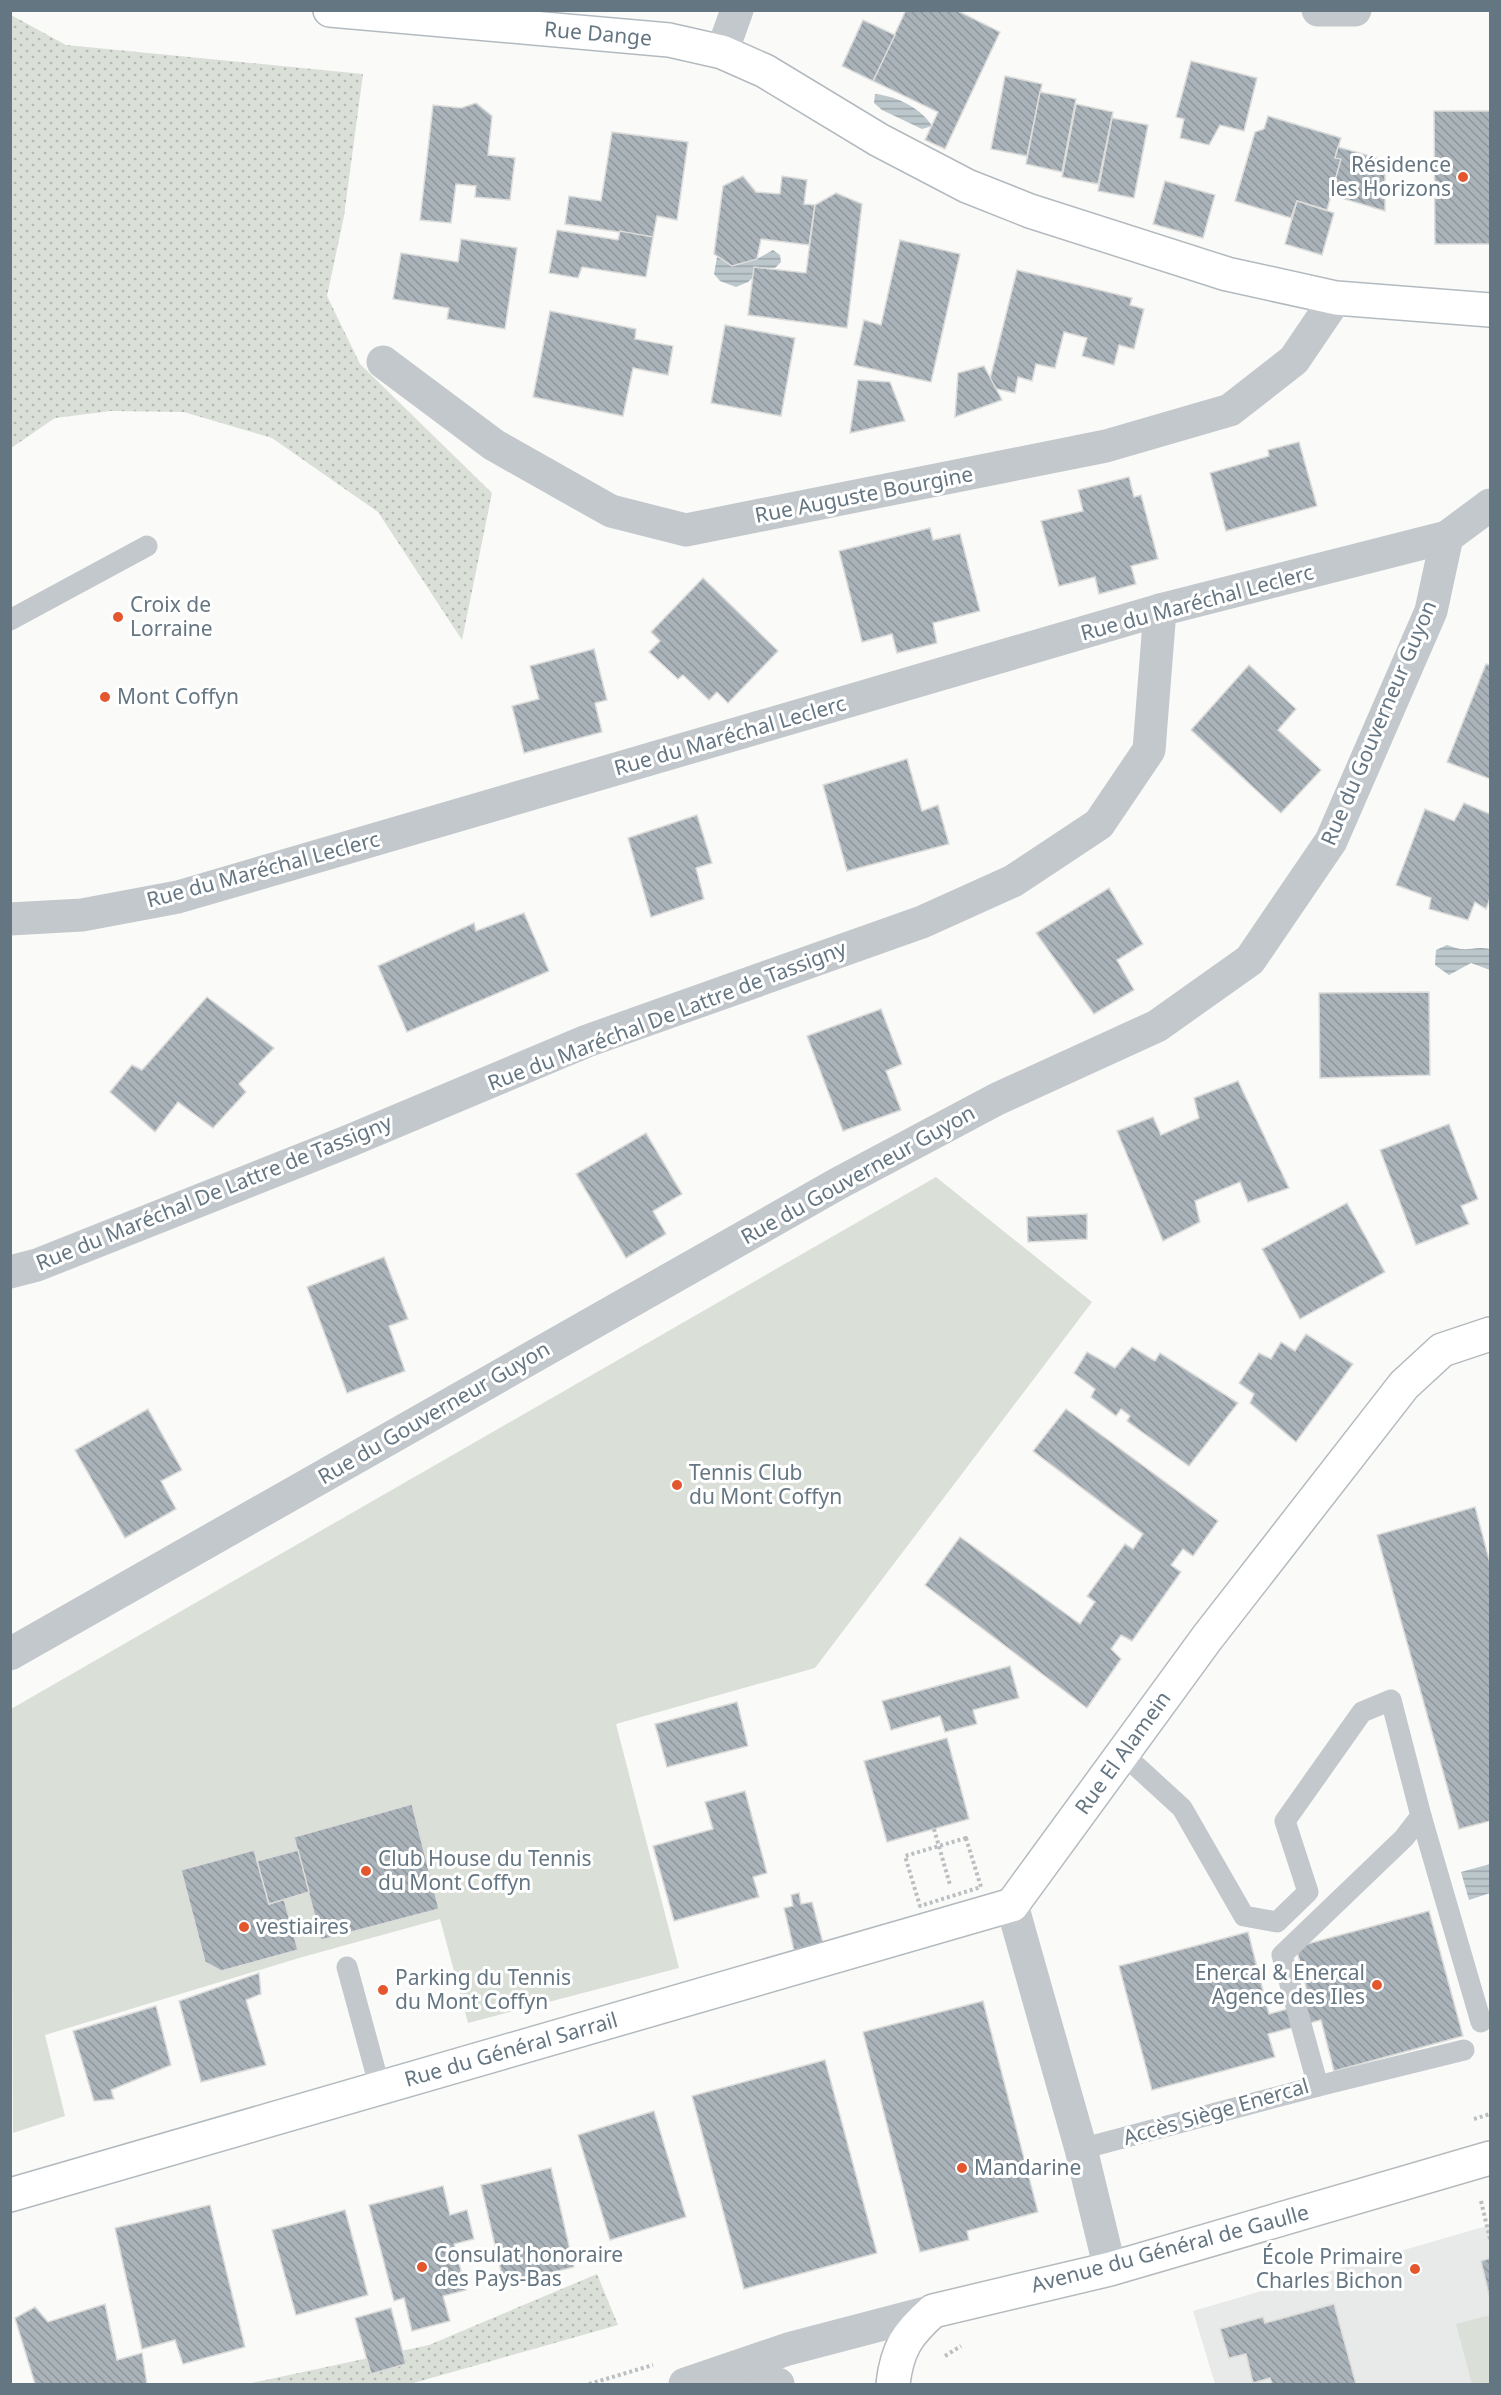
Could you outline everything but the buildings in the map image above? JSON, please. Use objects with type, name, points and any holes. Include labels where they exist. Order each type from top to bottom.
[{"type":"street","name":"Rue Dange","points":[[330,10],[669,40],[722,52]]},
{"type":"street","points":[[737,10],[722,52],[765,71],[879,140],[967,186],[1030,211],[1227,274],[1336,298],[1491,310]]},
{"type":"street","points":[[1318,10],[1355,10]]},
{"type":"street","name":"Rue Auguste Bourgine","points":[[383,362],[494,446],[611,511],[686,530],[1106,447],[1230,410],[1294,360],[1336,298]]},
{"type":"street","points":[[1447,537],[1491,505]]},
{"type":"street","name":"Rue du Maréchal Leclerc","points":[[10,919],[82,915],[178,897],[1160,610],[1447,537]]},
{"type":"street","name":"Rue du Gouverneur Guyon","points":[[10,1654],[839,1183],[997,1099],[1157,1026],[1250,960],[1331,841],[1431,611],[1447,537]]},
{"type":"street","name":"Rue du Maréchal De Lattre de Tassigny","points":[[10,1272],[37,1265],[338,1146],[588,1041],[922,922],[1013,881],[1100,824],[1149,750],[1160,610]]},
{"type":"street","name":"Rue El Alamein","points":[[1012,1905],[1207,1638],[1404,1385],[1442,1350],[1491,1334]]},
{"type":"street","points":[[1012,1905],[1081,2150],[1110,2269]]},
{"type":"street","name":"Rue du Général Sarrail","points":[[10,2195],[380,2088],[956,1908],[1012,1905]]},
{"type":"street","name":"Avenue du Général de Gaulle","points":[[933,2311],[1110,2269],[1491,2158]]},
{"type":"street","points":[[685,2385],[788,2349],[933,2311]]},
{"type":"street","points":[[893,2385],[900,2350],[913,2329],[933,2311]]},
{"type":"street","points":[[716,2376],[778,2385]]},
{"type":"lane","points":[[10,620],[147,546]]},
{"type":"lane","points":[[1123,1754],[1182,1808],[1244,1916],[1276,1922],[1308,1892],[1285,1821],[1362,1712],[1391,1700],[1421,1816],[1481,2022]]},
{"type":"lane","name":"Accès Siège Enercal","points":[[1081,2150],[1318,2086],[1282,1955],[1404,1838],[1421,1816]]},
{"type":"lane","points":[[347,1967],[380,2088]]},
{"type":"lane","points":[[1318,2086],[1464,2050]]},
{"type":"path","points":[[934,1829],[956,1908]]},
{"type":"path","points":[[966,1838],[981,1887],[956,1908],[920,1906],[905,1856],[939,1846],[966,1838]]},
{"type":"path","points":[[1481,2201],[1491,2239]]},
{"type":"shaded area","points":[[11,15],[66,45],[363,74],[344,216],[327,296],[360,364],[492,493],[462,640],[378,512],[272,438],[184,412],[111,411],[55,418],[11,448]]},
{"type":"shaded area","points":[[875,94],[891,97],[915,108],[932,126],[922,129],[882,110],[874,103]]},
{"type":"shaded area","points":[[773,250],[780,255],[781,262],[775,268],[763,268],[748,282],[736,287],[720,281],[714,274],[717,257],[732,266],[757,259]]},
{"type":"shaded area","points":[[1447,945],[1460,949],[1490,949],[1490,970],[1471,963],[1449,975],[1435,965],[1436,950]]},
{"type":"shaded area","name":"Tennis Club du Mont Coffyn","points":[[936,1177],[1092,1302],[815,1668],[616,1724],[679,1968],[468,2023],[440,1919],[299,1958],[45,2035],[65,2116],[13,2133],[11,1709]]},
{"type":"shaded area","points":[[1490,1864],[1490,1893],[1469,1900],[1461,1872]]},
{"type":"shaded area","name":"École Primaire Charles Bichon","points":[[1490,2225],[1490,2384],[1215,2384],[1193,2311]]},
{"type":"shaded area","points":[[597,2274],[618,2325],[410,2384],[247,2384],[429,2345]]},
{"type":"shaded area","points":[[1490,2315],[1490,2384],[1472,2384],[1456,2324]]},
{"type":"place","name":"Résidence les Horizons","points":[[1463,177]]},
{"type":"place","name":"Croix de Lorraine","points":[[118,617]]},
{"type":"place","name":"Mont Coffyn","points":[[105,697]]},
{"type":"place","name":"Tennis Club du Mont Coffyn","points":[[677,1485]]},
{"type":"place","name":"Club House du Tennis du Mont Coffyn","points":[[366,1871]]},
{"type":"place","name":"vestiaires","points":[[244,1927]]},
{"type":"place","name":"Enercal & Enercal Agence des Iles","points":[[1377,1985]]},
{"type":"place","name":"Parking du Tennis du Mont Coffyn","points":[[383,1990]]},
{"type":"place","name":"Mandarine","points":[[962,2168]]},
{"type":"place","name":"Consulat honoraire des Pays-Bas","points":[[422,2267]]},
{"type":"place","name":"École Primaire Charles Bichon","points":[[1415,2269]]}]
